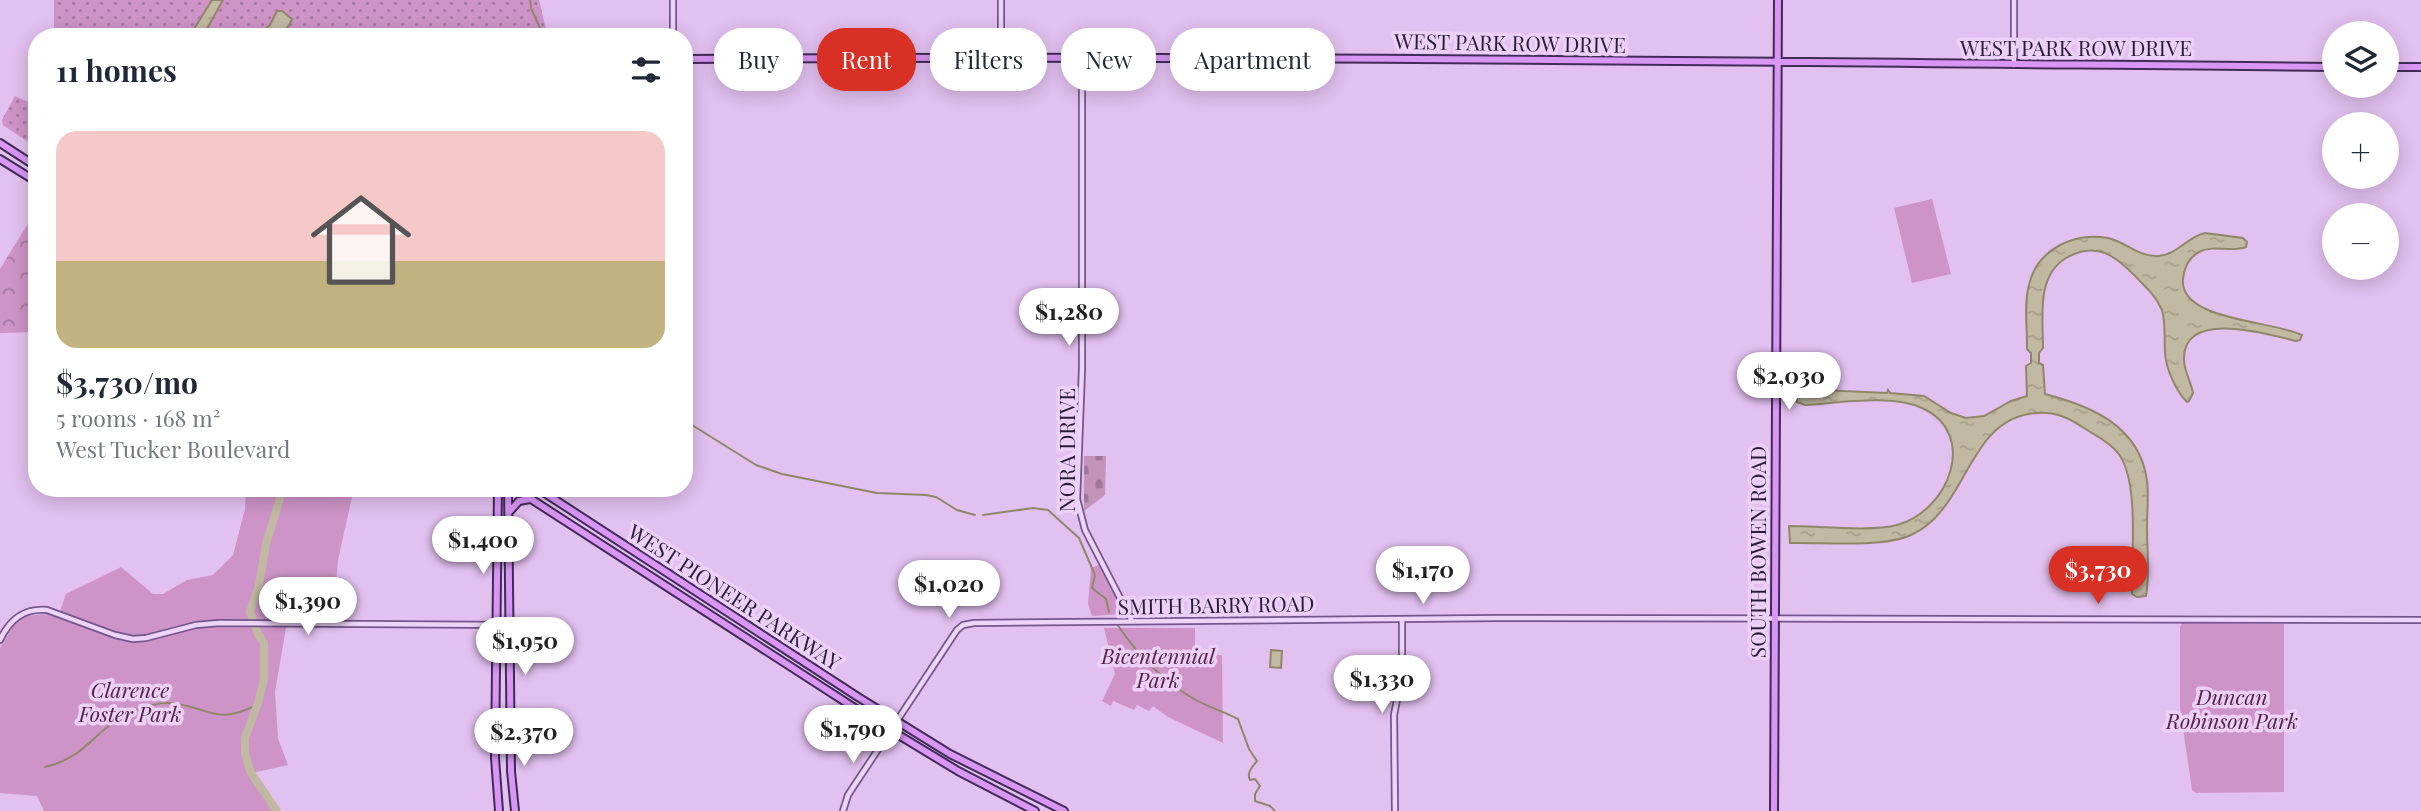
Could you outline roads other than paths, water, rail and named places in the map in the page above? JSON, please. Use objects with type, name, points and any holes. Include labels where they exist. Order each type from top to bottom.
[{"type":"main road","name":"SOUTH BOWEN ROAD","points":[[1774,811],[1778,0]]},
{"type":"main road","name":"WEST PARK ROW DRIVE","points":[[693,59],[930,57]]},
{"type":"main road","name":"WEST PARK ROW DRIVE","points":[[1156,58],[2322,67]]},
{"type":"main road","points":[[2399,67],[2421,67]]},
{"type":"main road","points":[[0,143],[28,161]]},
{"type":"main road","points":[[0,159],[28,176]]},
{"type":"main road","points":[[498,497],[495,772],[499,811]]},
{"type":"main road","points":[[508,497],[511,788],[515,811]]},
{"type":"main road","name":"WEST PIONEER PARKWAY","points":[[528,497],[891,731],[958,771],[1035,811]]},
{"type":"main road","name":"WEST PIONEER PARKWAY","points":[[551,497],[956,757],[1064,811]]},
{"type":"main road","points":[[509,512],[519,501],[531,499]]},
{"type":"main road","points":[[497,553],[510,553]]},
{"type":"main road","points":[[496,705],[511,705]]},
{"type":"street","points":[[673,0],[673,28]]},
{"type":"street","points":[[1001,0],[1001,28]]},
{"type":"street","points":[[2014,0],[2014,65]]},
{"type":"street","name":"NORA DRIVE","points":[[1082,91],[1082,369],[1077,499],[1085,530],[1132,621]]},
{"type":"street","points":[[0,640],[15,618],[24,612],[40,609],[133,639],[196,625],[511,625]]},
{"type":"street","points":[[1395,811],[1394,724],[1402,675],[1402,619]]},
{"type":"street","name":"SMITH BARRY ROAD","points":[[843,811],[848,795],[957,630],[963,625],[1402,619],[2421,620]]},
{"type":"water","points":[[212,0],[223,0],[207,28],[195,28]]},
{"type":"water","points":[[277,11],[282,11],[292,19],[287,28],[266,28]]},
{"type":"water","points":[[2205,233],[2243,238],[2247,242],[2246,247],[2205,250],[2189,260],[2183,279],[2186,293],[2196,304],[2231,318],[2302,335],[2300,340],[2296,341],[2228,328],[2196,335],[2187,345],[2184,361],[2193,393],[2187,402],[2175,386],[2167,366],[2164,321],[2160,306],[2146,287],[2115,258],[2097,251],[2088,251],[2066,258],[2050,275],[2043,298],[2043,348],[2039,353],[2039,363],[2043,365],[2045,394],[2079,405],[2111,421],[2135,446],[2142,462],[2148,491],[2146,596],[2137,597],[2132,594],[2132,500],[2125,466],[2118,453],[2106,442],[2071,420],[2052,414],[2029,414],[2008,421],[1992,434],[1944,507],[1930,523],[1911,535],[1885,542],[1790,543],[1789,526],[1873,528],[1897,525],[1915,517],[1931,504],[1943,489],[1953,453],[1949,435],[1939,420],[1922,408],[1880,400],[1805,405],[1797,402],[1799,389],[1887,393],[1888,390],[1890,393],[1924,396],[1951,413],[1966,418],[1984,416],[2011,401],[2027,396],[2026,366],[2031,363],[2031,353],[2027,349],[2027,292],[2033,272],[2049,253],[2070,241],[2095,237],[2108,238],[2144,254],[2158,256],[2171,253]]},
{"type":"water","points":[[1271,650],[1282,651],[1281,668],[1270,667]]},
{"type":"waterway","points":[[530,0],[540,28]]},
{"type":"waterway","points":[[693,426],[756,465],[782,474],[877,493],[936,497],[957,510],[975,515]]},
{"type":"waterway","points":[[277,811],[251,773],[245,754],[245,738],[264,679],[264,643],[250,612],[280,497]]},
{"type":"waterway","points":[[983,515],[1033,508],[1048,510],[1079,538],[1095,575],[1092,588],[1106,599],[1109,612]]},
{"type":"waterway","points":[[1117,624],[1142,656],[1172,684],[1199,702],[1238,719],[1249,749],[1257,761],[1249,775],[1250,780],[1255,779],[1260,786],[1255,794],[1255,801],[1270,806],[1275,811]]},
{"type":"waterway","points":[[130,712],[172,703],[225,715],[257,705]]},
{"type":"waterway","points":[[45,767],[69,758],[121,717]]},
{"type":"park label","name":"Bicentennial Park","points":[[1158,667]]},
{"type":"park label","name":"Clarence Foster Park","points":[[130,701]]},
{"type":"park label","name":"Duncan Robinson Park","points":[[2232,708]]}]
